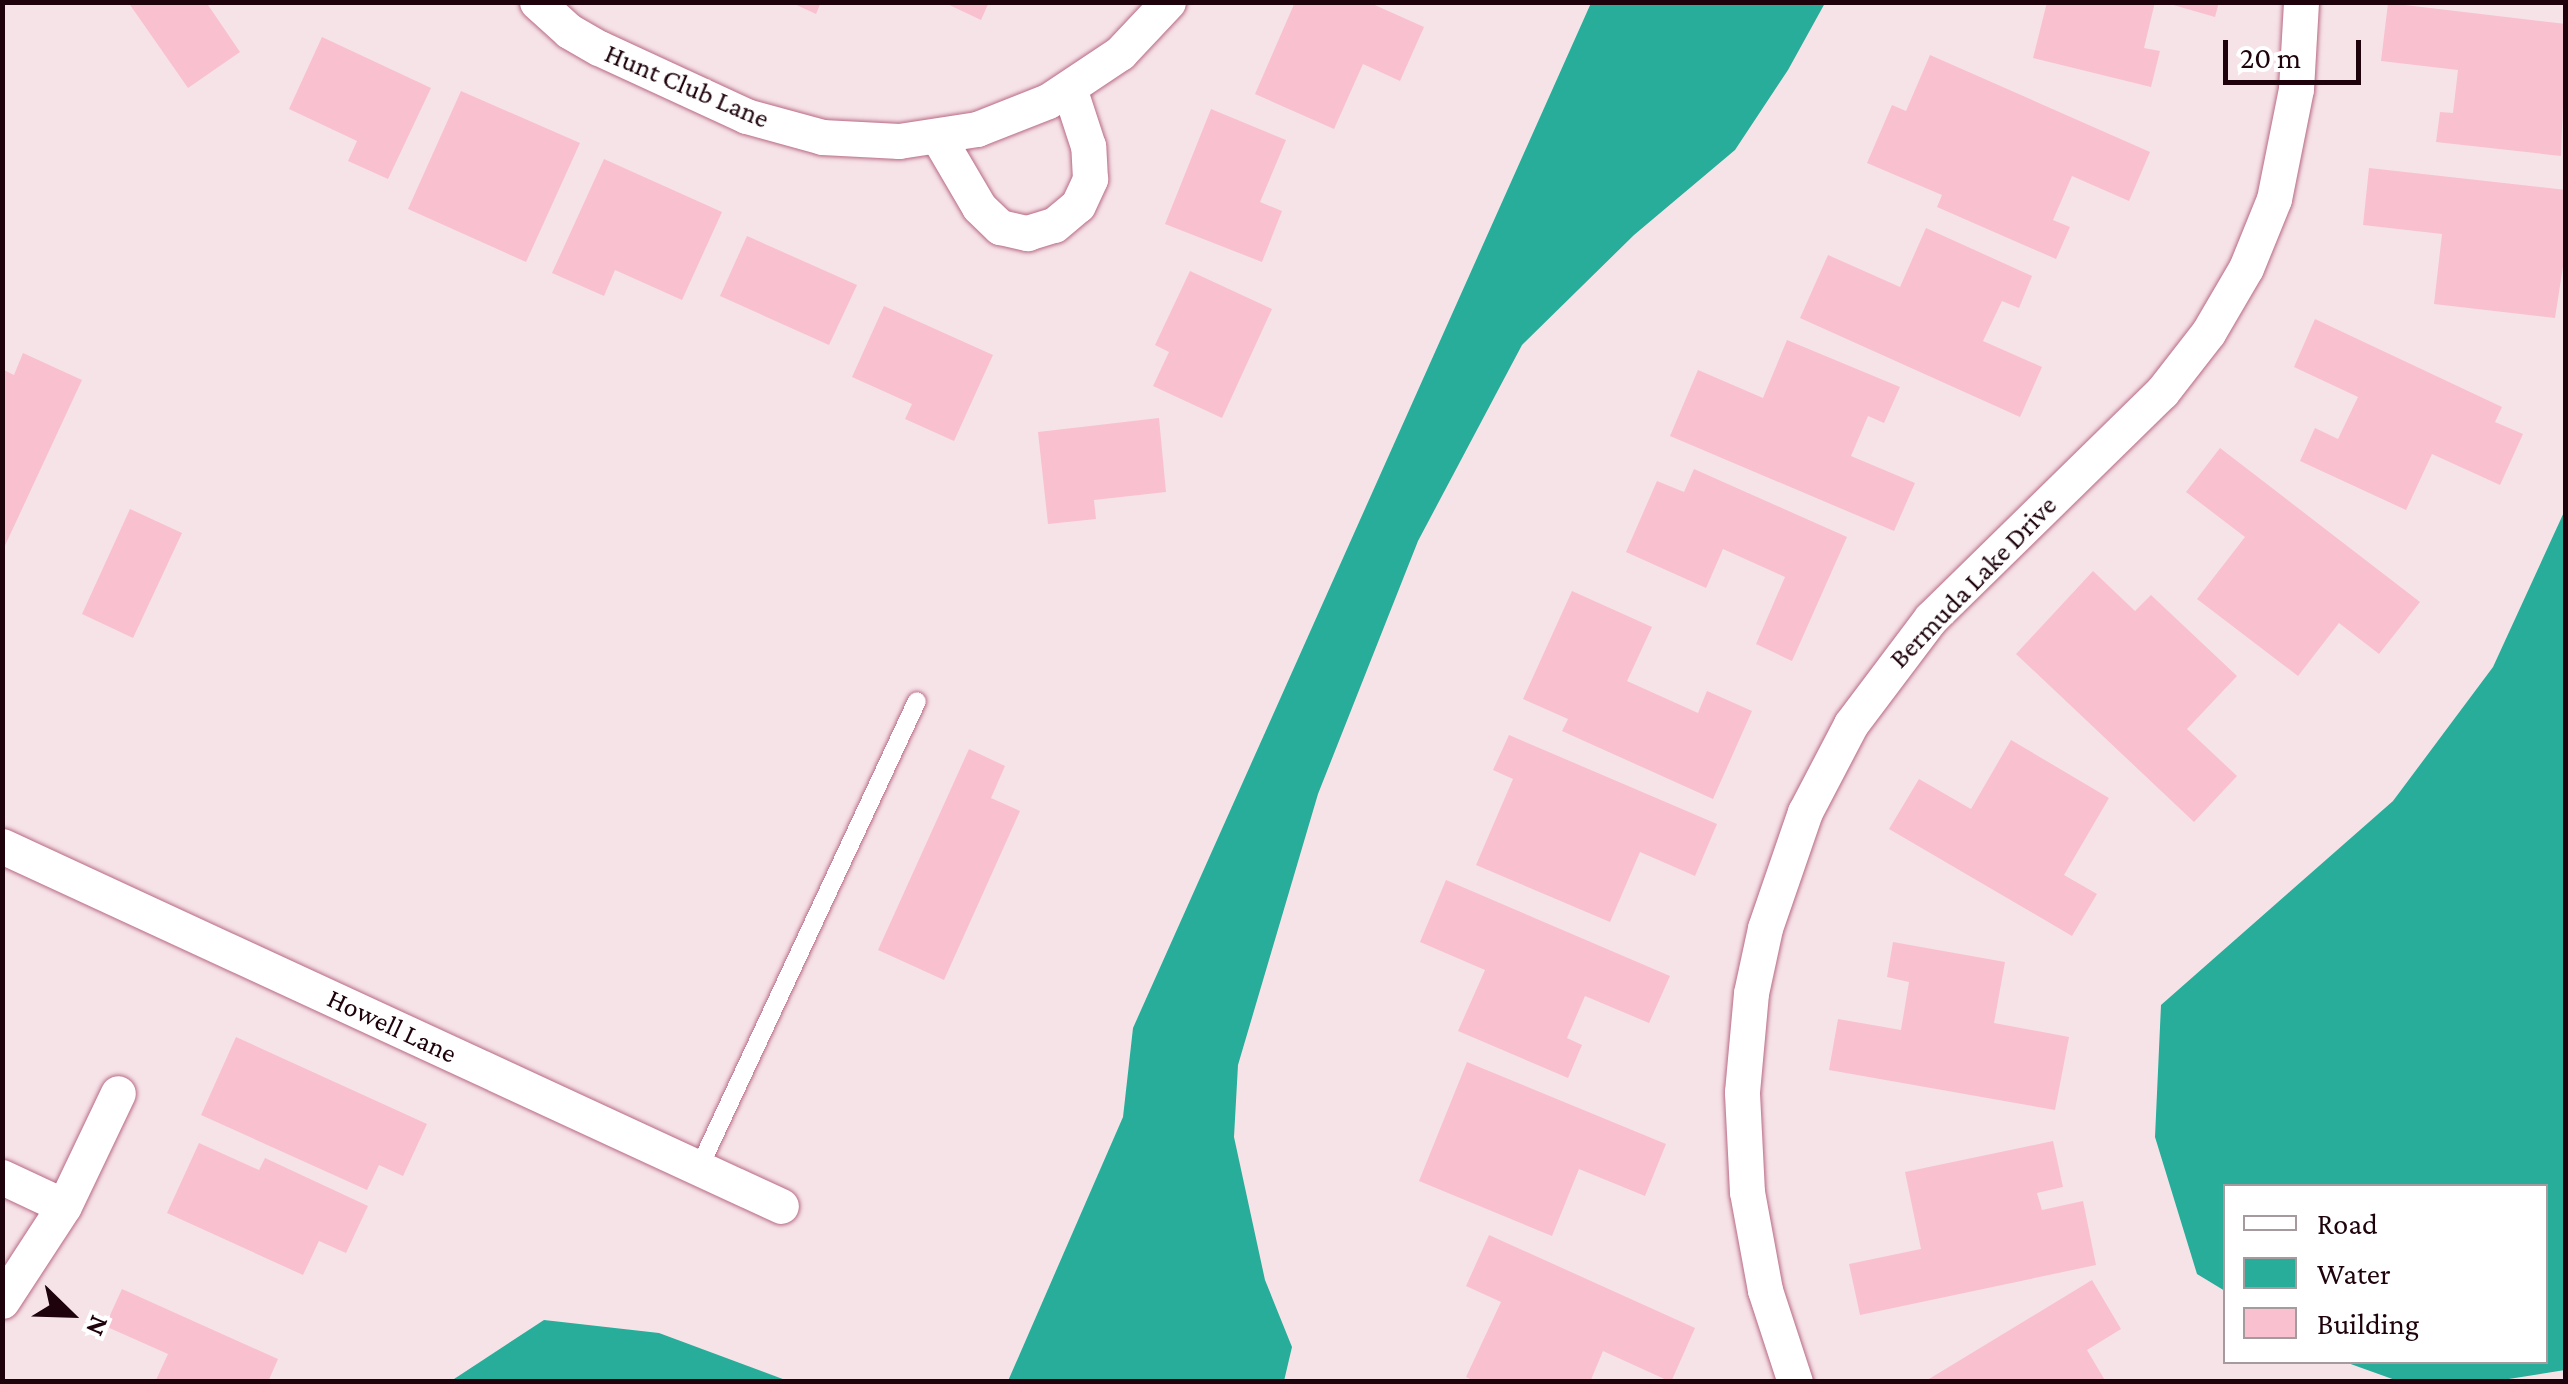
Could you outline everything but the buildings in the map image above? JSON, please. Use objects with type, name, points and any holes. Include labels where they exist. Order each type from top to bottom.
[{"type":"street","name":"Hunt Club Lane","points":[[537,2],[570,31],[600,48],[746,116],[822,137],[900,141],[938,137],[1012,117],[1069,88],[1120,53],[1168,2]]},
{"type":"street","name":"Bermuda Lake Drive","points":[[1795,1382],[1765,1290],[1754,1232],[1747,1192],[1742,1092],[1751,992],[1765,928],[1804,812],[1851,724],[1931,618],[2162,392],[2208,334],[2246,268],[2274,198],[2296,89],[2301,2]]},
{"type":"street","points":[[938,137],[979,207],[1000,227],[1027,232],[1054,225],[1078,205],[1090,179],[1088,146],[1069,88]]},
{"type":"street","name":"Howell Lane","points":[[2,846],[781,1206]]},
{"type":"street","points":[[2,1301],[64,1206],[118,1093]]},
{"type":"street","points":[[2,1177],[64,1206]]},
{"type":"lane","points":[[698,1168],[917,701]]},
{"type":"water","points":[[1591,3],[1825,3],[1788,70],[1735,150],[1634,235],[1522,345],[1418,541],[1318,794],[1238,1065],[1234,1137],[1265,1280],[1292,1347],[1284,1381],[1008,1381],[1123,1117],[1133,1028]]},
{"type":"water","points":[[2565,510],[2565,1370],[2496,1381],[2398,1381],[2351,1364],[2548,1364],[2548,1184],[2223,1184],[2223,1290],[2197,1274],[2155,1137],[2161,1005],[2393,801],[2493,667]]},
{"type":"water","points":[[544,1320],[659,1333],[788,1381],[451,1381]]}]
